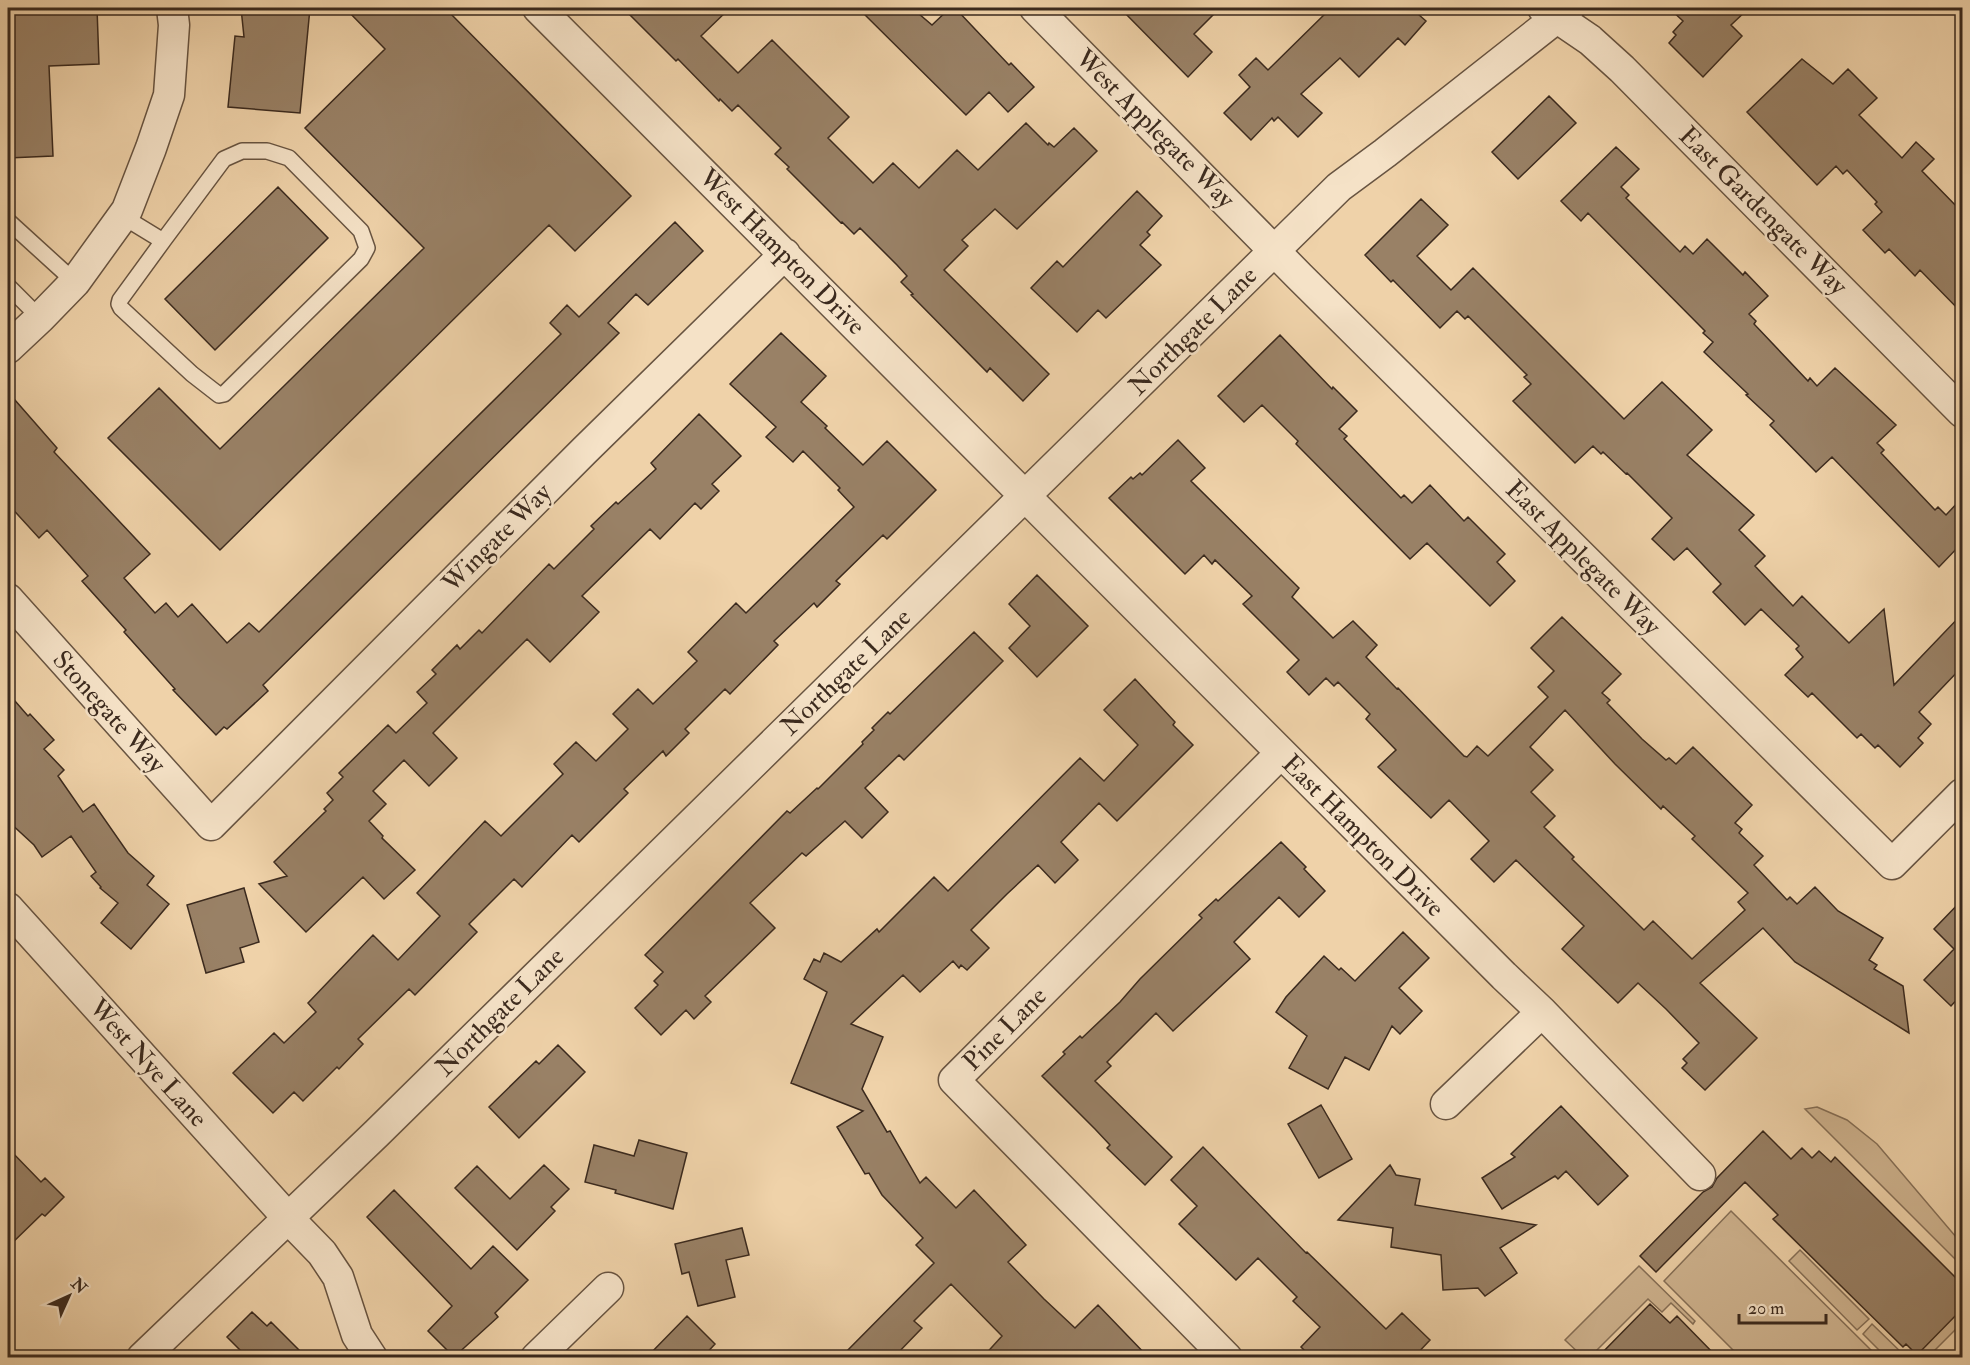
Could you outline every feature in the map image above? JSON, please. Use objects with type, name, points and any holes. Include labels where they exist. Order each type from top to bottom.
[{"type":"street","points":[[8,348],[75,282],[127,210],[168,95],[174,25],[172,8]]},
{"type":"street","name":"West Hampton Drive","points":[[538,8],[1025,497]]},
{"type":"street","name":"West Applegate Way","points":[[1035,8],[1275,251]]},
{"type":"street","name":"Northgate Lane","points":[[142,1358],[377,1133],[1339,187],[1451,102],[1556,10]]},
{"type":"street","name":"East Gardengate Way","points":[[1556,10],[1622,69],[1962,412]]},
{"type":"street","name":"East Applegate Way","points":[[1275,251],[1892,864],[1962,794]]},
{"type":"street","name":"Wingate Way","points":[[211,825],[576,459],[785,254]]},
{"type":"street","name":"East Hampton Drive","points":[[1025,497],[1542,1012],[1700,1175]]},
{"type":"street","name":"Stonegate Way","points":[[8,599],[211,825]]},
{"type":"street","name":"Pine Lane","points":[[1227,1358],[954,1080],[1281,753]]},
{"type":"street","name":"West Nye Lane","points":[[8,908],[322,1253],[338,1277],[357,1335],[372,1358]]},
{"type":"street","points":[[1446,1104],[1542,1012]]},
{"type":"street","points":[[536,1358],[608,1288]]},
{"type":"lane","points":[[267,151],[289,158],[361,231],[367,248],[362,259],[224,394],[219,395],[192,374],[119,304],[163,242],[224,159],[242,152],[267,151]]},
{"type":"lane","points":[[122,216],[163,242]]},
{"type":"lane","points":[[8,221],[75,282]]},
{"type":"lane","points":[[8,286],[40,318]]},
{"type":"shaded area","points":[[1817,1107],[1847,1120],[1877,1144],[1962,1244],[1962,1266],[1805,1109]]},
{"type":"shaded area","points":[[1731,1211],[1878,1357],[1740,1357],[1664,1281]]},
{"type":"shaded area","points":[[1800,1250],[1869,1319],[1857,1330],[1789,1261]]},
{"type":"shaded area","points":[[1639,1266],[1695,1321],[1693,1324],[1671,1303],[1662,1312],[1648,1299],[1597,1350],[1602,1355],[1600,1357],[1583,1357],[1565,1340]]},
{"type":"shaded area","points":[[1962,1307],[1962,1323],[1928,1357],[1913,1358]]},
{"type":"shaded area","points":[[1872,1324],[1906,1357],[1886,1357],[1863,1334]]},
{"type":"building","points":[[8,8],[97,8],[99,64],[49,66],[53,156],[8,158]]},
{"type":"building","points":[[241,8],[310,8],[300,113],[228,107],[235,36],[244,37]]},
{"type":"building","points":[[345,8],[445,8],[631,196],[575,251],[549,225],[220,550],[108,438],[159,388],[220,449],[424,248],[305,128],[385,49]]},
{"type":"building","points":[[623,8],[730,8],[701,36],[738,73],[772,40],[849,117],[828,138],[873,183],[893,163],[919,188],[957,150],[978,170],[1026,123],[1048,145],[1049,143],[1054,147],[1074,128],[1097,151],[1017,229],[995,209],[962,240],[968,246],[944,270],[1049,374],[1023,401],[990,368],[987,372],[911,295],[913,294],[901,282],[907,276],[897,265],[860,228],[854,234],[841,223],[787,169],[789,167],[775,154],[781,148],[738,105],[732,111],[720,99],[719,101]]},
{"type":"building","points":[[858,8],[912,8],[932,25],[950,8],[955,8],[1009,65],[1011,63],[1034,87],[1008,112],[989,92],[966,115]]},
{"type":"building","points":[[1120,8],[1220,8],[1194,34],[1212,52],[1188,77]]},
{"type":"building","points":[[1331,8],[1411,8],[1426,21],[1405,45],[1398,38],[1359,77],[1340,58],[1301,94],[1322,113],[1298,137],[1278,117],[1274,121],[1272,118],[1251,140],[1224,113],[1250,87],[1239,75],[1256,58],[1268,70]]},
{"type":"building","points":[[1669,8],[1749,8],[1731,25],[1742,36],[1703,77],[1669,43],[1676,35],[1673,32],[1683,21]]},
{"type":"building","points":[[1802,59],[1833,84],[1848,69],[1877,98],[1859,115],[1902,158],[1916,142],[1934,159],[1922,171],[1962,212],[1962,313],[1920,270],[1915,276],[1889,249],[1885,253],[1863,230],[1882,212],[1875,204],[1877,202],[1847,170],[1843,174],[1836,166],[1817,185],[1747,112]]},
{"type":"building","points":[[1549,96],[1576,123],[1518,179],[1492,152]]},
{"type":"building","points":[[1616,147],[1639,169],[1621,187],[1629,195],[1626,198],[1680,252],[1685,246],[1693,254],[1707,239],[1743,275],[1745,272],[1768,296],[1749,314],[1756,321],[1754,324],[1808,381],[1810,378],[1817,386],[1835,368],[1896,425],[1877,443],[1884,450],[1881,453],[1935,510],[1938,507],[1946,515],[1962,498],[1962,543],[1939,567],[1832,457],[1816,472],[1770,425],[1774,421],[1704,352],[1713,342],[1703,333],[1705,331],[1588,213],[1581,221],[1561,201]]},
{"type":"building","points":[[278,187],[328,238],[215,350],[165,299]]},
{"type":"building","points":[[1137,191],[1162,216],[1147,232],[1150,235],[1140,245],[1161,265],[1106,318],[1098,310],[1077,332],[1031,288],[1057,261],[1063,267]]},
{"type":"building","points":[[1421,199],[1448,225],[1417,256],[1451,290],[1473,268],[1624,419],[1662,382],[1712,430],[1687,455],[1754,515],[1739,530],[1765,556],[1755,566],[1793,606],[1802,596],[1849,643],[1884,609],[1894,685],[1962,614],[1962,667],[1919,712],[1931,724],[1918,738],[1923,743],[1900,767],[1878,745],[1875,748],[1861,734],[1857,738],[1812,693],[1808,697],[1785,675],[1803,657],[1796,649],[1799,646],[1761,609],[1745,625],[1713,592],[1721,584],[1687,548],[1674,560],[1652,539],[1672,518],[1627,473],[1593,446],[1575,463],[1513,401],[1531,384],[1524,377],[1527,375],[1468,316],[1465,319],[1457,311],[1440,328],[1365,255]]},
{"type":"building","points":[[675,222],[703,251],[648,305],[636,294],[608,323],[619,333],[263,685],[268,691],[227,729],[224,727],[216,735],[173,690],[175,689],[124,632],[126,630],[82,581],[88,576],[47,530],[39,538],[8,504],[8,392],[57,448],[54,452],[150,554],[124,578],[155,613],[166,603],[178,617],[192,604],[227,643],[249,623],[259,632],[561,334],[550,323],[567,305],[579,317]]},
{"type":"building","points":[[781,333],[826,376],[801,402],[827,426],[825,428],[863,465],[887,441],[936,490],[887,539],[883,535],[836,581],[840,584],[817,607],[814,603],[774,641],[778,645],[730,694],[725,689],[685,729],[689,733],[666,756],[663,751],[624,789],[628,793],[579,842],[572,835],[522,887],[514,879],[469,924],[477,932],[415,995],[409,989],[358,1039],[363,1044],[339,1069],[337,1067],[303,1101],[294,1092],[273,1113],[233,1073],[274,1033],[284,1043],[316,1012],[308,1003],[373,935],[398,960],[440,916],[417,893],[485,821],[501,836],[563,774],[554,764],[576,742],[596,761],[628,729],[613,714],[638,689],[653,704],[697,661],[688,652],[736,603],[746,613],[854,507],[838,490],[840,488],[803,451],[793,462],[766,437],[776,427],[730,384]]},
{"type":"building","points":[[1280,335],[1332,389],[1333,387],[1357,411],[1339,429],[1347,436],[1344,439],[1401,498],[1404,495],[1412,503],[1430,485],[1464,521],[1468,517],[1505,554],[1497,562],[1515,581],[1490,606],[1427,543],[1410,559],[1296,444],[1298,441],[1262,405],[1244,422],[1218,396]]},
{"type":"building","points":[[699,414],[741,456],[712,484],[719,491],[701,509],[695,503],[660,539],[650,529],[582,596],[599,612],[550,662],[527,639],[433,733],[457,758],[429,786],[404,760],[373,791],[386,804],[369,821],[383,836],[382,838],[415,870],[384,899],[363,877],[306,932],[259,884],[287,876],[274,862],[326,811],[324,809],[333,800],[327,793],[343,777],[339,773],[388,725],[396,733],[427,703],[417,692],[436,674],[432,670],[457,645],[460,649],[479,630],[482,633],[549,564],[554,569],[594,529],[591,526],[656,469],[651,463]]},
{"type":"building","points":[[1178,440],[1205,468],[1191,481],[1299,588],[1292,597],[1333,638],[1353,621],[1377,645],[1366,657],[1464,756],[1467,757],[1477,746],[1488,756],[1548,697],[1538,687],[1554,671],[1531,648],[1562,617],[1621,674],[1602,693],[1610,700],[1607,703],[1642,739],[1666,760],[1669,758],[1676,764],[1693,747],[1752,805],[1735,823],[1742,829],[1739,833],[1763,856],[1754,865],[1787,900],[1790,897],[1797,904],[1815,887],[1838,911],[1883,938],[1869,960],[1877,965],[1874,969],[1903,986],[1909,1033],[1795,962],[1763,928],[1700,983],[1757,1038],[1705,1090],[1682,1068],[1687,1063],[1683,1059],[1699,1043],[1638,983],[1618,1003],[1562,949],[1584,926],[1516,860],[1494,882],[1471,859],[1489,841],[1449,800],[1431,818],[1378,767],[1396,750],[1366,719],[1370,714],[1338,682],[1334,686],[1326,678],[1309,695],[1287,672],[1299,660],[1243,604],[1252,596],[1215,560],[1212,564],[1204,555],[1185,574],[1109,498],[1131,477],[1133,479],[1140,473],[1142,475]],"holes":[[[1565,710],[1661,809],[1663,806],[1695,836],[1692,839],[1748,893],[1738,902],[1745,910],[1692,959],[1653,921],[1644,930],[1572,859],[1574,857],[1544,827],[1555,816],[1531,792],[1553,770],[1530,747]]]},
{"type":"building","points":[[1037,575],[1088,626],[1037,677],[1009,648],[1030,626],[1009,604]]},
{"type":"building","points":[[974,632],[1003,661],[904,760],[899,755],[865,788],[888,812],[862,838],[845,821],[806,856],[802,853],[750,903],[775,928],[705,996],[711,1002],[694,1019],[686,1010],[661,1035],[635,1008],[658,985],[654,981],[663,972],[645,955],[787,811],[790,813],[818,789],[863,744],[862,742],[874,730],[872,728],[888,712],[890,714]]},
{"type":"building","points":[[1135,679],[1175,722],[1173,725],[1193,745],[1117,821],[1099,803],[1061,842],[1078,860],[1055,883],[1038,865],[1007,894],[971,930],[989,948],[967,970],[961,965],[959,968],[953,961],[920,992],[903,975],[851,1024],[883,1037],[862,1089],[920,1183],[926,1177],[956,1208],[974,1190],[1026,1245],[1008,1262],[1044,1299],[1075,1328],[1098,1305],[1149,1358],[982,1358],[1002,1336],[951,1284],[914,1321],[922,1328],[893,1358],[840,1358],[934,1263],[916,1245],[923,1238],[882,1195],[869,1173],[865,1174],[837,1127],[863,1111],[791,1083],[827,992],[804,979],[814,959],[820,962],[824,953],[841,962],[877,929],[879,932],[934,877],[948,891],[1080,758],[1104,781],[1138,745],[1104,710]]},
{"type":"building","points":[[8,693],[54,740],[44,749],[64,770],[58,776],[83,812],[94,804],[128,853],[154,876],[147,885],[169,904],[131,949],[101,923],[118,903],[100,888],[91,876],[96,872],[71,836],[42,857],[34,845],[8,821]]},
{"type":"building","points":[[1281,842],[1306,867],[1304,869],[1325,891],[1299,917],[1279,897],[1234,942],[1250,959],[1173,1031],[1156,1013],[1107,1062],[1111,1066],[1095,1081],[1172,1157],[1145,1185],[1107,1148],[1110,1145],[1042,1076],[1065,1054],[1063,1052],[1080,1036],[1082,1038],[1120,1002],[1202,918],[1199,915],[1216,899],[1218,901]]},
{"type":"building","points":[[244,888],[259,942],[240,948],[244,962],[206,973],[187,905]]},
{"type":"building","points":[[1962,900],[1962,994],[1951,1006],[1924,980],[1954,949],[1934,929]]},
{"type":"building","points":[[1403,932],[1429,958],[1399,988],[1422,1011],[1400,1034],[1392,1026],[1369,1070],[1345,1057],[1328,1089],[1289,1068],[1307,1036],[1276,1012],[1286,997],[1324,956],[1355,981]]},
{"type":"building","points":[[558,1045],[585,1072],[519,1138],[489,1107],[536,1061],[539,1064]]},
{"type":"building","points":[[1321,1105],[1352,1159],[1319,1178],[1288,1124]]},
{"type":"building","points":[[1561,1106],[1628,1176],[1598,1205],[1566,1171],[1558,1179],[1555,1176],[1502,1209],[1482,1178],[1515,1157],[1511,1154]]},
{"type":"building","points":[[1763,1131],[1791,1159],[1802,1148],[1812,1158],[1819,1151],[1831,1162],[1835,1157],[1962,1284],[1962,1309],[1917,1355],[1906,1344],[1903,1347],[1773,1219],[1778,1215],[1745,1182],[1656,1272],[1640,1256],[1703,1192],[1712,1187],[1717,1178]]},
{"type":"building","points":[[639,1140],[687,1153],[673,1209],[585,1182],[594,1145],[634,1156]]},
{"type":"building","points":[[1203,1147],[1306,1253],[1386,1329],[1402,1313],[1430,1340],[1413,1358],[1312,1358],[1301,1347],[1320,1327],[1293,1301],[1297,1297],[1258,1258],[1236,1280],[1179,1224],[1197,1206],[1171,1180]]},
{"type":"building","points":[[8,1148],[41,1182],[45,1178],[64,1197],[45,1216],[42,1214],[8,1247]]},
{"type":"building","points":[[544,1165],[569,1189],[551,1207],[555,1211],[517,1250],[455,1188],[477,1166],[510,1199]]},
{"type":"building","points":[[1390,1165],[1396,1175],[1420,1179],[1415,1205],[1536,1225],[1500,1248],[1517,1273],[1485,1296],[1478,1288],[1443,1290],[1441,1255],[1391,1247],[1393,1228],[1338,1220]]},
{"type":"building","points":[[394,1190],[471,1269],[493,1246],[528,1280],[495,1313],[498,1317],[454,1357],[428,1331],[452,1306],[367,1217]]},
{"type":"building","points":[[742,1228],[749,1255],[726,1260],[735,1297],[698,1306],[689,1272],[682,1274],[675,1244]]},
{"type":"building","points":[[1650,1304],[1670,1323],[1677,1316],[1718,1358],[1597,1358]]},
{"type":"building","points":[[252,1312],[267,1326],[271,1322],[307,1358],[248,1358],[227,1337]]},
{"type":"building","points":[[687,1316],[715,1344],[702,1358],[646,1358]]}]
